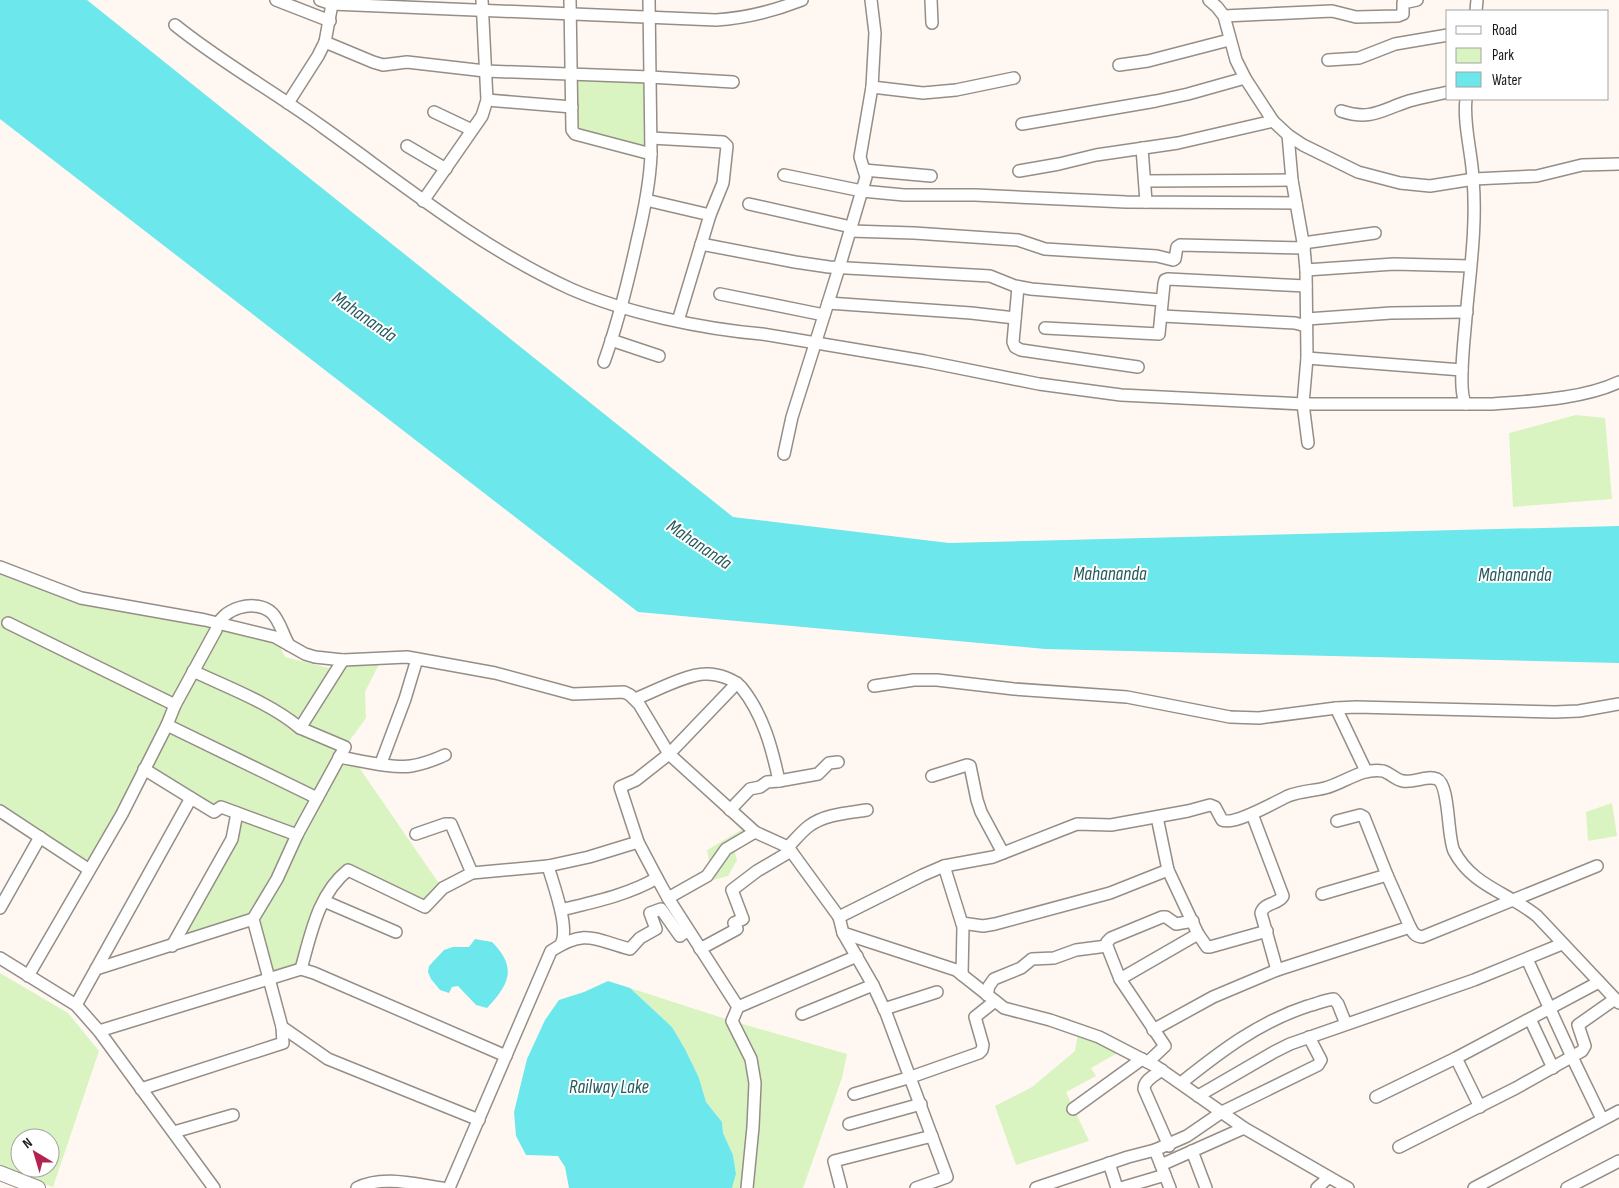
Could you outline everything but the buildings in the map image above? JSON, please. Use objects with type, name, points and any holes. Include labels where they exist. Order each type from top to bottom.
[{"type":"main road","points":[[0,1174],[38,1188]]},
{"type":"street","points":[[276,0],[330,20]]},
{"type":"street","points":[[320,0],[332,2],[482,5],[570,14],[716,20],[765,13],[802,0]]},
{"type":"street","points":[[570,0],[572,130],[575,134],[651,154]]},
{"type":"street","points":[[604,362],[622,307],[646,200],[651,154],[649,0]]},
{"type":"street","points":[[784,454],[792,417],[866,176],[860,154],[872,87],[874,33],[871,0]]},
{"type":"street","points":[[931,0],[932,23]]},
{"type":"street","points":[[1209,0],[1218,7],[1224,16],[1236,60],[1245,78],[1274,120],[1288,135],[1323,156],[1358,172],[1385,180],[1430,186],[1474,180],[1537,176],[1582,165],[1619,164]]},
{"type":"street","points":[[1224,16],[1332,11],[1356,17],[1398,16],[1403,14],[1403,3],[1417,0]]},
{"type":"street","points":[[288,103],[318,56],[330,20],[332,2]]},
{"type":"street","points":[[423,201],[482,116],[487,100],[482,5]]},
{"type":"street","points":[[175,25],[202,46],[324,127],[423,201],[502,253],[572,289],[622,307],[678,321],[816,343],[1086,391],[1160,397],[1303,404],[1466,404],[1524,402],[1587,393],[1619,382]]},
{"type":"street","points":[[1328,60],[1359,58],[1395,44],[1446,35]]},
{"type":"street","points":[[1120,65],[1230,40]]},
{"type":"street","points":[[324,42],[378,64],[406,62],[485,71],[571,73],[733,82]]},
{"type":"street","points":[[872,87],[932,92],[956,90],[1014,78]]},
{"type":"street","points":[[1022,124],[1156,101],[1245,78]]},
{"type":"street","points":[[1341,111],[1356,115],[1371,114],[1382,112],[1410,101],[1446,92]]},
{"type":"street","points":[[487,100],[572,107]]},
{"type":"street","points":[[1466,100],[1474,180],[1474,234],[1462,370],[1462,398],[1466,404]]},
{"type":"street","points":[[434,112],[472,130]]},
{"type":"street","points":[[1019,171],[1096,155],[1178,143],[1274,120]]},
{"type":"street","points":[[1288,135],[1292,180],[1304,246],[1306,270],[1307,358],[1303,404],[1308,443]]},
{"type":"street","points":[[651,138],[723,142],[726,144],[724,183],[710,215],[678,321]]},
{"type":"street","points":[[407,146],[446,169]]},
{"type":"street","points":[[1142,148],[1146,202]]},
{"type":"street","points":[[864,170],[930,176]]},
{"type":"street","points":[[784,175],[862,191],[904,195],[975,194],[1146,202],[1296,203]]},
{"type":"street","points":[[1145,181],[1292,180]]},
{"type":"street","points":[[646,200],[710,215]]},
{"type":"street","points":[[749,204],[850,229],[1018,240],[1045,249],[1157,256],[1173,260],[1175,259],[1177,247],[1180,245],[1304,246],[1375,233]]},
{"type":"street","points":[[701,244],[794,262],[839,268],[990,276],[1018,286],[1162,300]]},
{"type":"street","points":[[1306,270],[1413,264],[1470,266]]},
{"type":"street","points":[[1045,328],[1157,335],[1160,333],[1165,281],[1168,279],[1306,286]]},
{"type":"street","points":[[1018,286],[1013,342],[1015,347],[1021,350],[1138,367]]},
{"type":"street","points":[[720,294],[824,315]]},
{"type":"street","points":[[828,303],[1015,318]]},
{"type":"street","points":[[1162,316],[1295,323],[1391,313],[1466,312]]},
{"type":"street","points":[[611,340],[659,356]]},
{"type":"street","points":[[1307,358],[1462,370]]},
{"type":"street","points":[[0,567],[81,598],[217,623],[275,637],[315,657],[343,660],[417,659],[495,673],[573,694],[624,692],[635,699],[669,754],[755,832],[790,849],[839,917],[843,933],[873,985],[884,1009],[911,1077],[932,1136],[941,1182]]},
{"type":"street","points":[[28,976],[88,869],[122,814],[167,725],[175,705],[216,630],[217,623],[226,614],[243,607],[259,606],[271,612],[278,620],[289,645]]},
{"type":"street","points":[[8,623],[175,705]]},
{"type":"street","points":[[381,763],[405,699],[417,659]]},
{"type":"street","points":[[300,728],[343,660]]},
{"type":"street","points":[[96,969],[253,919],[277,879],[297,835],[345,747],[300,728],[269,708],[194,671]]},
{"type":"street","points":[[635,699],[699,674],[713,674],[737,683],[745,692],[767,733],[773,750],[779,781]]},
{"type":"street","points":[[874,686],[914,680],[937,680],[1014,689],[1127,697],[1230,718],[1244,719],[1336,708],[1555,712],[1578,711],[1619,704]]},
{"type":"street","points":[[737,683],[669,754],[636,780],[620,787],[638,842],[668,898],[738,1007]]},
{"type":"street","points":[[1336,708],[1366,771]]},
{"type":"street","points":[[167,725],[318,798]]},
{"type":"street","points":[[339,757],[409,766],[445,755]]},
{"type":"street","points":[[730,810],[750,790],[760,787],[767,782],[818,774],[829,763],[838,762]]},
{"type":"street","points":[[932,776],[970,766],[981,812],[1003,853]]},
{"type":"street","points":[[144,769],[214,812],[221,807],[297,835]]},
{"type":"street","points":[[839,917],[944,866],[1003,853],[1077,824],[1111,825],[1210,805],[1215,807],[1223,821],[1252,814],[1296,794],[1325,788],[1366,771],[1382,771],[1402,782],[1438,779],[1445,789],[1453,850],[1462,864],[1484,884],[1515,900],[1537,916],[1617,1001],[1578,1025],[1585,1046],[1584,1049],[1480,1107],[1399,1147]]},
{"type":"street","points":[[76,1005],[191,798]]},
{"type":"street","points":[[700,949],[738,929],[734,923],[743,919],[732,890],[790,849],[810,826],[818,821],[867,810]]},
{"type":"street","points":[[172,946],[232,838],[237,813]]},
{"type":"street","points":[[1252,814],[1283,896],[1280,900],[1262,909],[1261,913],[1277,970]]},
{"type":"street","points":[[1,815],[40,837],[88,869]]},
{"type":"street","points":[[1337,822],[1363,816],[1387,875],[1410,927],[1416,936],[1422,937],[1597,866]]},
{"type":"street","points":[[1158,817],[1168,870],[1204,944],[1210,947],[1267,931]]},
{"type":"street","points":[[416,834],[445,824],[451,824],[472,873]]},
{"type":"street","points":[[668,898],[707,876],[726,849],[755,832]]},
{"type":"street","points":[[0,908],[40,837]]},
{"type":"street","points":[[301,969],[319,909],[339,878],[348,870],[425,907],[443,888],[472,873],[548,866],[589,857],[638,842]]},
{"type":"street","points":[[548,866],[561,910],[564,937],[561,944]]},
{"type":"street","points":[[944,866],[962,923],[964,936],[962,975]]},
{"type":"street","points":[[962,923],[983,926],[995,924],[1110,893],[1168,870]]},
{"type":"street","points":[[1322,894],[1387,875]]},
{"type":"street","points":[[561,910],[604,899],[658,878]]},
{"type":"street","points":[[324,902],[396,932]]},
{"type":"street","points":[[449,1188],[551,951],[561,944],[580,937],[591,937],[630,949],[640,938],[656,929],[650,913],[660,909],[680,936],[688,930]]},
{"type":"street","points":[[1073,1109],[1165,1046],[1120,979],[1107,946],[1109,939],[1162,917],[1166,917],[1176,924],[1192,921]]},
{"type":"street","points":[[253,919],[282,1028],[283,1043]]},
{"type":"street","points":[[1153,1030],[1213,997],[1277,970],[1410,927]]},
{"type":"street","points":[[843,933],[956,970],[1004,1008],[1050,1020],[1100,1037],[1162,1070],[1244,1128],[1348,1188]]},
{"type":"street","points":[[1120,979],[1198,934]]},
{"type":"street","points":[[1198,1096],[1274,1052],[1309,1037],[1474,980],[1562,944]]},
{"type":"street","points":[[854,1094],[911,1077],[979,1053],[983,1046],[975,1017],[991,998],[989,986],[997,977],[1012,972],[1032,959],[1054,958],[1076,950],[1107,946]]},
{"type":"street","points":[[747,1188],[754,1127],[754,1083],[751,1059],[732,1021],[738,1007],[856,956]]},
{"type":"street","points":[[0,958],[76,1005],[100,1031],[214,1188]]},
{"type":"street","points":[[1527,959],[1602,1120]]},
{"type":"street","points":[[100,1031],[301,969],[506,1056]]},
{"type":"street","points":[[1376,1097],[1456,1058],[1599,982]]},
{"type":"street","points":[[802,1014],[873,985]]},
{"type":"street","points":[[884,1009],[937,992]]},
{"type":"street","points":[[1181,1083],[1242,1038],[1264,1024],[1287,1013],[1334,999],[1346,1024]]},
{"type":"street","points":[[1530,1019],[1553,1068]]},
{"type":"street","points":[[282,1028],[328,1059],[478,1120]]},
{"type":"street","points":[[1036,1188],[1109,1163],[1169,1146],[1222,1112],[1318,1065],[1321,1060],[1309,1037]]},
{"type":"street","points":[[141,1089],[283,1043],[301,1040]]},
{"type":"street","points":[[1456,1058],[1480,1107]]},
{"type":"street","points":[[1162,1070],[1147,1081],[1144,1089],[1169,1146]]},
{"type":"street","points":[[849,1124],[921,1104]]},
{"type":"street","points":[[1474,1188],[1619,1111]]},
{"type":"street","points":[[174,1132],[233,1115]]},
{"type":"street","points":[[1121,1188],[1163,1170],[1192,1151],[1244,1128]]},
{"type":"street","points":[[841,1188],[834,1161],[932,1136]]},
{"type":"street","points":[[1156,1150],[1170,1188]]},
{"type":"street","points":[[1192,1151],[1206,1188]]},
{"type":"street","points":[[1567,1188],[1619,1161]]},
{"type":"street","points":[[1109,1163],[1117,1188]]},
{"type":"street","points":[[1317,1188],[1328,1178]]},
{"type":"street","points":[[357,1188],[366,1183],[394,1181],[442,1188]]},
{"type":"street","points":[[916,1188],[941,1182],[952,1188]]},
{"type":"green space","points":[[573,75],[649,80],[650,152],[574,130]]},
{"type":"green space","points":[[1576,415],[1605,418],[1612,499],[1513,507],[1509,433]]},
{"type":"green space","points":[[0,567],[81,598],[217,623],[275,637],[285,657],[337,670],[310,714],[344,666],[381,660],[365,692],[366,718],[345,747],[440,885],[425,907],[345,873],[328,892],[316,917],[301,969],[272,977],[253,919],[179,941],[232,839],[237,813],[221,807],[214,812],[144,769],[167,725],[316,800],[318,798],[170,724],[216,630],[216,626],[92,867],[0,805]]},
{"type":"green space","points":[[1612,803],[1617,836],[1588,841],[1586,812]]},
{"type":"green space","points":[[748,826],[755,832],[734,849],[737,860],[728,876],[713,880],[707,850]]},
{"type":"green space","points":[[0,973],[68,1013],[99,1051],[60,1166],[60,1128],[10,1128],[10,1173],[0,1170]]},
{"type":"green space","points":[[630,988],[732,1021],[847,1054],[842,1078],[803,1188],[732,1188],[736,1174],[733,1155],[723,1133],[722,1122],[706,1102],[699,1078],[685,1049],[672,1027]]},
{"type":"green space","points":[[1078,1034],[1123,1050],[1091,1068],[1096,1076],[1066,1092],[1089,1141],[1016,1165],[995,1106],[1032,1087],[1075,1051]]},
{"type":"green space","points":[[25,1178],[56,1178],[53,1187]]},
{"type":"water","name":"Mahananda","points":[[0,0],[87,0],[733,517],[949,543],[1619,526],[1619,663],[1045,649],[638,612],[0,119]]},
{"type":"water","points":[[475,939],[492,942],[505,959],[507,968],[508,975],[501,991],[487,1008],[476,1005],[458,986],[452,987],[449,993],[440,990],[428,972],[429,966],[444,950],[453,947],[469,947]]},
{"type":"water","name":"Railway Lake","points":[[608,981],[630,988],[672,1027],[699,1078],[706,1102],[722,1122],[723,1133],[733,1155],[736,1174],[732,1188],[569,1188],[565,1167],[558,1156],[526,1155],[516,1136],[514,1112],[527,1059],[545,1020],[559,1000],[584,992]]}]
